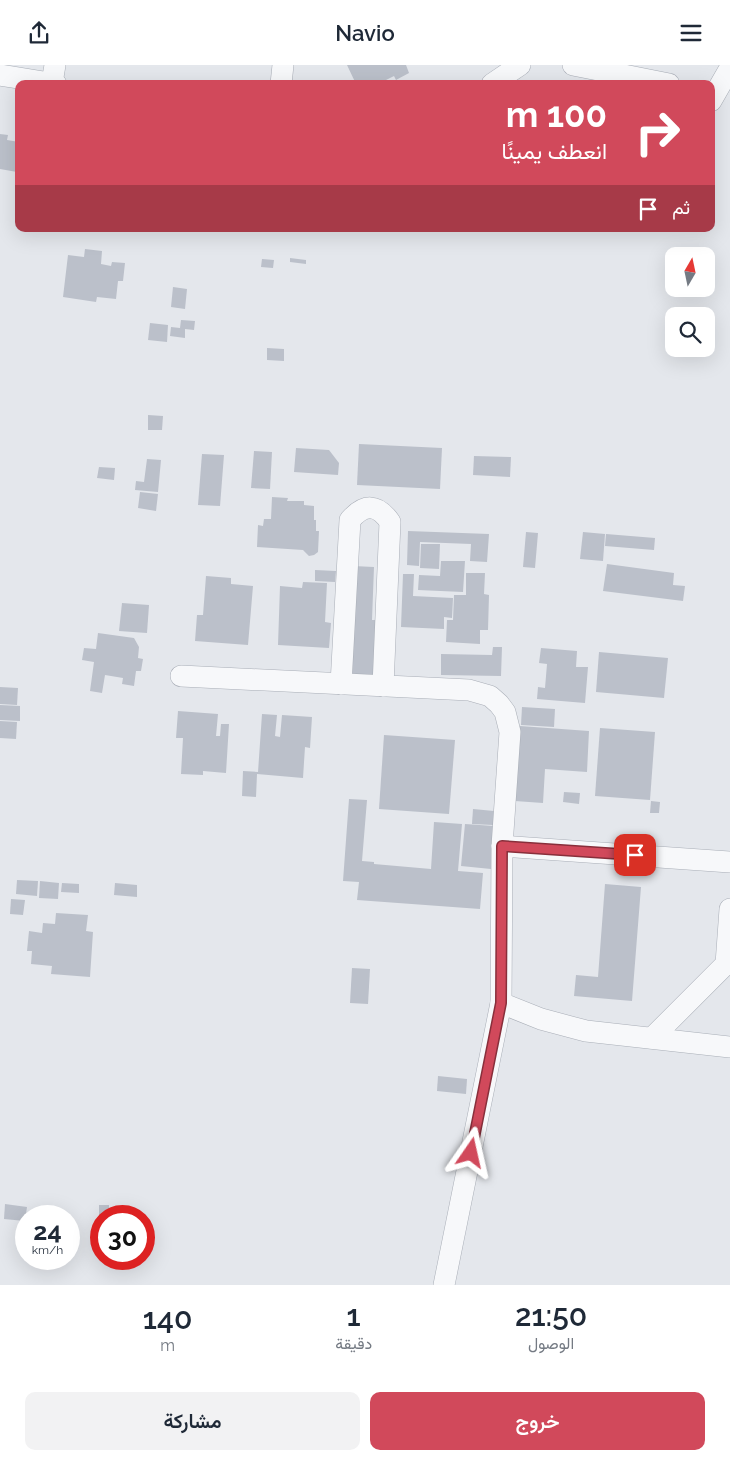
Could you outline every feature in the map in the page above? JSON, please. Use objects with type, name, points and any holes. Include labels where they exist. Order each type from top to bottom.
[{"type":"street","points":[[52,80],[55,65]]},
{"type":"street","points":[[281,80],[283,65]]},
{"type":"street","points":[[498,80],[520,65]]},
{"type":"street","points":[[573,65],[649,80]]},
{"type":"street","points":[[715,92],[730,68]]},
{"type":"street","points":[[0,75],[32,80]]},
{"type":"street","points":[[341,684],[350,520],[358,511],[370,507],[383,512],[390,522],[383,686]]},
{"type":"street","points":[[181,676],[469,690],[490,696],[502,708],[509,721],[510,732],[502,846],[501,1003],[444,1285]]},
{"type":"street","points":[[502,846],[730,862]]},
{"type":"street","points":[[652,1038],[726,964],[730,909]]},
{"type":"street","points":[[501,1003],[541,1019],[586,1031],[730,1047]]},
{"type":"building","points":[[347,65],[406,65],[409,73],[396,80],[394,76],[386,80],[354,80]]},
{"type":"building","points":[[0,134],[8,135],[7,140],[15,141],[15,172],[0,169]]},
{"type":"building","points":[[85,249],[102,251],[101,264],[111,266],[112,262],[125,263],[123,281],[118,281],[116,299],[97,297],[96,302],[63,297],[68,255],[84,257]]},
{"type":"building","points":[[290,258],[306,260],[306,264],[290,262]]},
{"type":"building","points":[[262,259],[274,260],[273,268],[261,267]]},
{"type":"building","points":[[173,287],[187,289],[185,309],[171,307]]},
{"type":"building","points":[[181,320],[195,321],[194,330],[185,329],[185,338],[170,336],[171,327],[180,328]]},
{"type":"building","points":[[150,323],[168,325],[167,342],[148,340]]},
{"type":"building","points":[[267,348],[284,349],[284,361],[267,360]]},
{"type":"building","points":[[148,415],[163,416],[162,430],[148,430]]},
{"type":"building","points":[[359,444],[442,448],[440,489],[357,485]]},
{"type":"building","points":[[296,448],[329,450],[339,463],[338,475],[294,472]]},
{"type":"building","points":[[254,451],[272,452],[270,489],[251,488]]},
{"type":"building","points":[[202,454],[224,455],[220,506],[198,505]]},
{"type":"building","points":[[474,456],[511,457],[510,477],[473,475]]},
{"type":"building","points":[[147,459],[161,460],[158,492],[135,490],[136,481],[144,482]]},
{"type":"building","points":[[99,467],[115,468],[114,480],[97,478]]},
{"type":"building","points":[[140,492],[158,494],[156,511],[138,508]]},
{"type":"building","points":[[272,497],[288,498],[287,501],[304,501],[304,505],[314,506],[316,531],[319,531],[318,552],[309,556],[303,550],[257,547],[258,525],[263,526],[264,519],[271,519]]},
{"type":"building","points":[[408,531],[489,534],[487,562],[470,561],[471,544],[420,542],[419,566],[407,565]]},
{"type":"building","points":[[526,532],[538,533],[535,568],[523,567]]},
{"type":"building","points":[[583,532],[605,534],[603,561],[580,559]]},
{"type":"building","points":[[606,534],[655,538],[654,550],[605,546]]},
{"type":"building","points":[[421,544],[440,544],[439,569],[420,568]]},
{"type":"building","points":[[441,561],[465,561],[463,592],[418,590],[419,575],[440,576]]},
{"type":"building","points":[[607,564],[674,573],[673,585],[685,586],[683,601],[603,591]]},
{"type":"building","points":[[353,566],[374,567],[372,620],[378,620],[376,675],[349,674]]},
{"type":"building","points":[[315,570],[336,571],[335,582],[315,581]]},
{"type":"building","points":[[466,573],[485,573],[484,594],[489,595],[488,630],[480,630],[480,644],[446,642],[447,620],[453,620],[454,595],[466,595]]},
{"type":"building","points":[[403,574],[414,574],[413,596],[453,598],[452,618],[444,617],[444,629],[401,627]]},
{"type":"building","points":[[206,576],[231,578],[231,584],[253,586],[248,645],[195,641],[197,615],[203,615]]},
{"type":"building","points":[[303,582],[327,583],[325,622],[331,623],[329,648],[278,645],[280,586],[302,588]]},
{"type":"building","points":[[122,603],[149,605],[147,633],[119,631]]},
{"type":"building","points":[[98,633],[134,638],[139,647],[138,658],[143,659],[141,671],[136,671],[134,686],[122,684],[123,678],[105,675],[102,693],[90,691],[94,662],[82,660],[84,648],[96,649]]},
{"type":"building","points":[[493,647],[502,647],[501,676],[441,675],[441,654],[492,655]]},
{"type":"building","points":[[541,648],[577,651],[576,667],[588,667],[585,703],[537,699],[538,687],[545,688],[547,664],[539,663]]},
{"type":"building","points":[[599,652],[668,658],[664,698],[596,692]]},
{"type":"building","points":[[0,687],[18,688],[17,705],[0,704]]},
{"type":"building","points":[[0,705],[20,706],[20,721],[0,720]]},
{"type":"building","points":[[522,707],[555,709],[554,727],[521,725]]},
{"type":"building","points":[[178,711],[218,714],[216,736],[220,736],[221,724],[229,724],[226,773],[203,771],[203,775],[181,774],[183,738],[176,738]]},
{"type":"building","points":[[262,714],[277,715],[275,736],[280,737],[282,715],[312,717],[310,748],[305,747],[303,778],[257,774],[256,797],[242,796],[243,771],[258,772]]},
{"type":"building","points":[[0,721],[17,722],[16,739],[0,738]]},
{"type":"building","points":[[520,726],[589,731],[587,772],[545,769],[543,803],[515,801]]},
{"type":"building","points":[[600,728],[655,732],[650,800],[595,796]]},
{"type":"building","points":[[384,735],[455,740],[449,814],[379,809]]},
{"type":"building","points":[[564,792],[580,793],[579,804],[563,802]]},
{"type":"building","points":[[349,799],[367,800],[362,861],[374,862],[374,864],[431,869],[434,822],[462,824],[458,871],[483,873],[480,909],[357,900],[359,882],[343,881]]},
{"type":"building","points":[[651,801],[660,802],[659,813],[650,813]]},
{"type":"building","points":[[473,809],[494,811],[493,825],[472,824]]},
{"type":"building","points":[[465,824],[494,826],[491,869],[461,866]]},
{"type":"building","points":[[17,880],[38,881],[37,896],[16,894]]},
{"type":"building","points":[[40,881],[59,883],[58,899],[39,898]]},
{"type":"building","points":[[62,883],[79,884],[79,893],[61,892]]},
{"type":"building","points":[[115,883],[137,885],[137,897],[114,895]]},
{"type":"building","points":[[605,884],[641,887],[632,1001],[574,996],[576,975],[598,977]]},
{"type":"building","points":[[11,899],[25,900],[23,915],[10,914]]},
{"type":"building","points":[[56,913],[88,915],[86,931],[93,932],[90,977],[51,974],[52,966],[31,964],[32,951],[27,951],[29,931],[42,933],[43,923],[55,924]]},
{"type":"building","points":[[352,968],[370,969],[368,1004],[350,1003]]},
{"type":"building","points":[[438,1076],[467,1079],[466,1094],[437,1091]]},
{"type":"building","points":[[5,1204],[15,1205],[15,1220],[4,1219]]},
{"type":"route","points":[[471,1153],[501,1003],[502,846],[635,855]]}]
